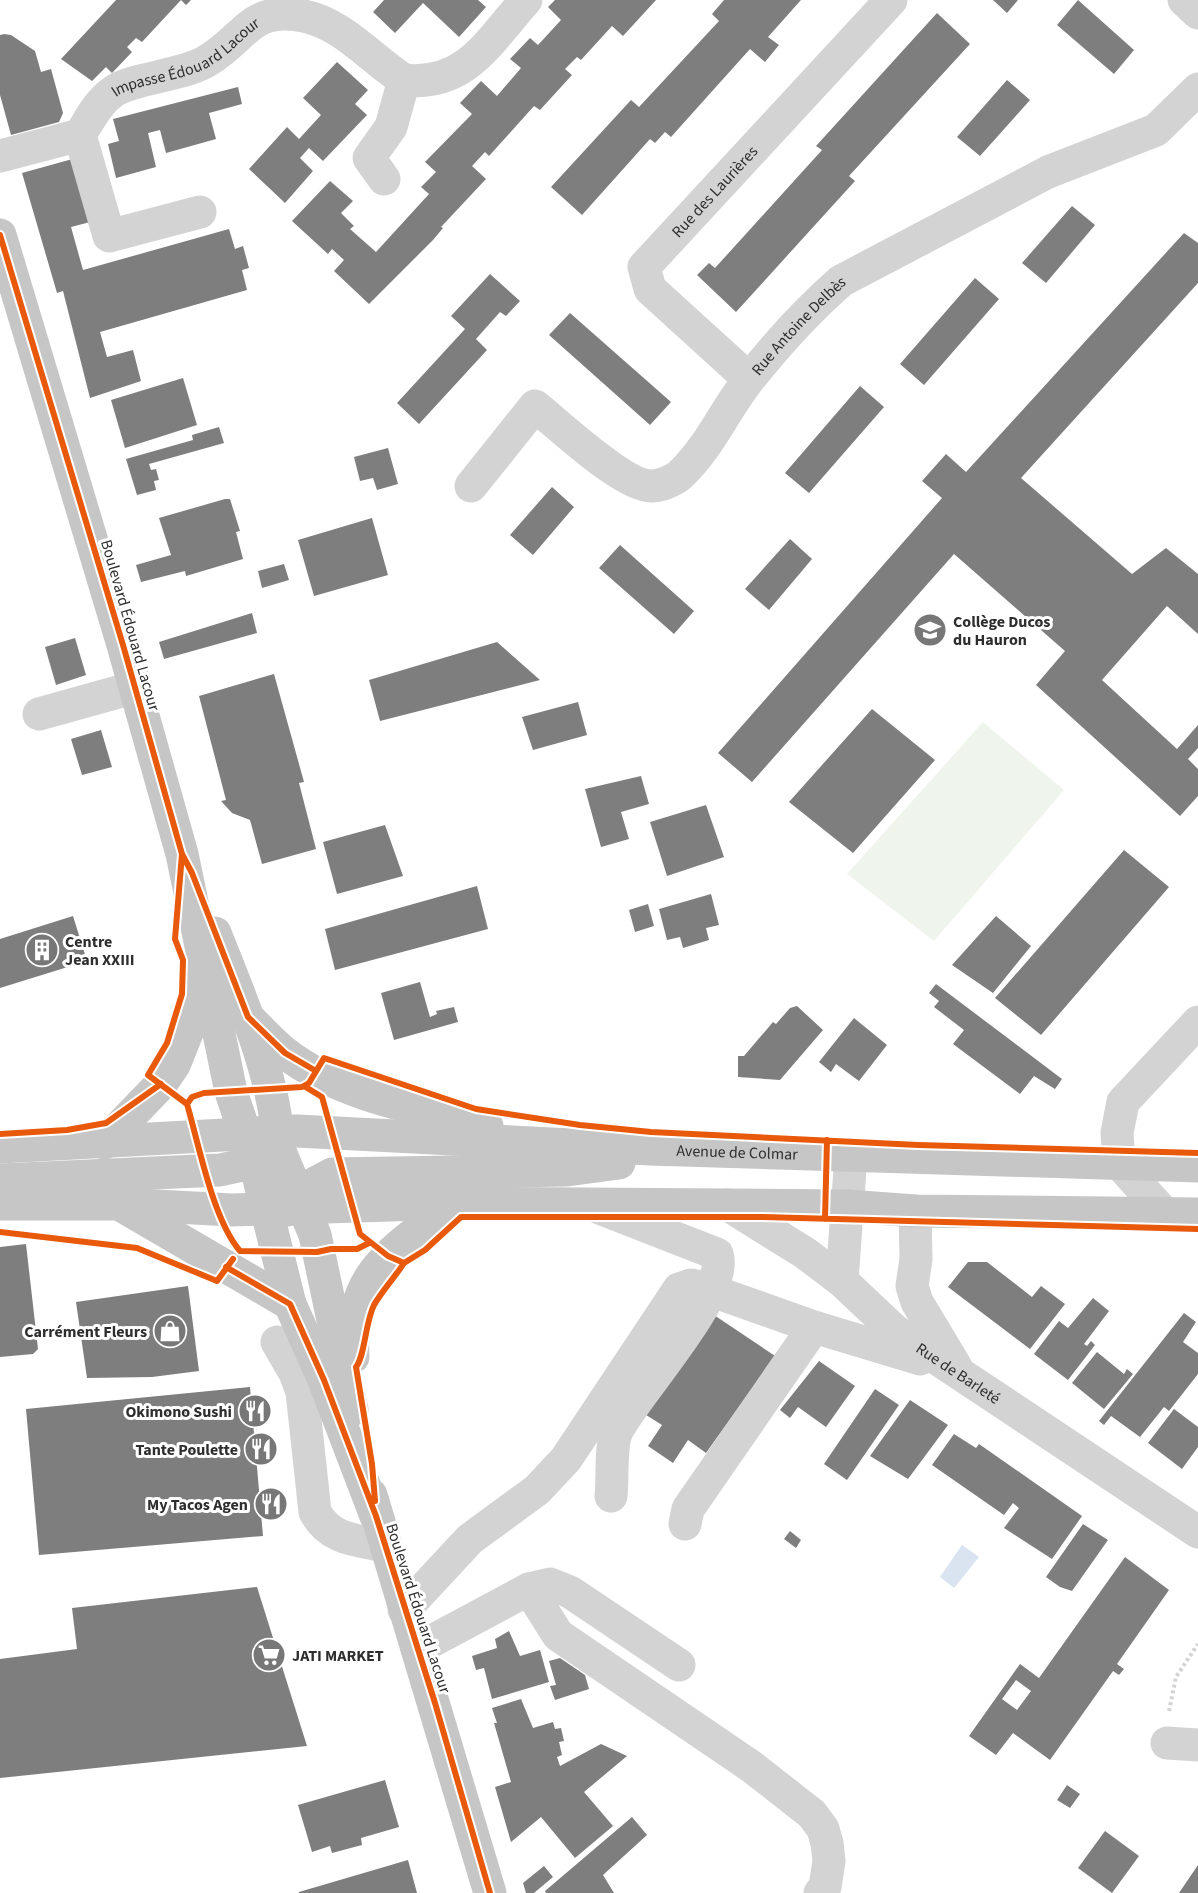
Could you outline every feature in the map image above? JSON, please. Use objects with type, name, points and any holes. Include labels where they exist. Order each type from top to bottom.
[{"type":"main road","name":"Boulevard Édouard Lacour","points":[[0,235],[136,687],[182,854],[231,1092],[269,1143],[315,1235],[345,1380],[381,1531],[490,1893]]},
{"type":"main road","name":"Boulevard Édouard Lacour","points":[[182,854],[192,873],[248,1017],[266,1077],[269,1143]]},
{"type":"main road","points":[[104,1143],[161,1084],[174,1065],[194,1015],[195,960],[182,854]]},
{"type":"main road","points":[[248,1017],[285,1053],[326,1077],[407,1107],[570,1146]]},
{"type":"main road","points":[[0,1147],[104,1143],[269,1143]]},
{"type":"main road","points":[[0,1180],[192,1172],[269,1143]]},
{"type":"main road","name":"Avenue de Colmar","points":[[269,1143],[570,1146],[1198,1166]]},
{"type":"main road","points":[[298,1202],[332,1174],[567,1170],[628,1162],[650,1149]]},
{"type":"main road","name":"Boulevard Édouard Lacour","points":[[298,1202],[278,1240],[285,1331],[324,1380],[381,1531]]},
{"type":"main road","points":[[0,1204],[298,1202],[594,1206],[848,1206],[915,1211],[1198,1214]]},
{"type":"main road","points":[[381,1531],[353,1356],[356,1307],[367,1281],[383,1260],[454,1203]]},
{"type":"main road","points":[[120,1204],[285,1331]]},
{"type":"street","points":[[384,179],[369,158],[391,128],[404,80],[424,82],[443,79],[466,66],[526,0]]},
{"type":"street","name":"Rue des Laurières","points":[[749,379],[650,289],[644,267],[891,0]]},
{"type":"street","points":[[1184,0],[1198,13]]},
{"type":"street","name":"Impasse Édouard Lacour","points":[[80,135],[100,103],[115,90],[206,62],[253,23],[269,14],[302,16],[328,22],[383,67],[404,80]]},
{"type":"street","name":"Rue Antoine Delbès","points":[[471,486],[535,406],[623,477],[650,486],[666,483],[678,476],[702,450],[749,379],[814,305],[841,281],[1048,172],[1156,130],[1198,89]]},
{"type":"street","points":[[0,156],[80,135],[109,237],[200,212]]},
{"type":"street","points":[[39,714],[136,687]]},
{"type":"street","points":[[1164,1213],[1119,1163],[1117,1133],[1123,1102],[1198,1022]]},
{"type":"street","points":[[842,1281],[851,1155]]},
{"type":"street","name":"Rue de Barleté","points":[[728,1205],[805,1253],[842,1281],[894,1330],[959,1371],[1198,1532]]},
{"type":"street","points":[[594,1206],[717,1254],[721,1263],[713,1291],[616,1433],[610,1496]]},
{"type":"street","points":[[915,1211],[916,1259],[912,1286],[917,1302],[959,1371]]},
{"type":"street","points":[[404,1610],[470,1539],[537,1490],[566,1459],[679,1289],[691,1285],[713,1291],[814,1327],[959,1371]]},
{"type":"street","points":[[686,1524],[688,1509],[814,1327]]},
{"type":"street","points":[[285,1331],[302,1392],[315,1512],[328,1531],[381,1531]]},
{"type":"street","points":[[417,1649],[529,1589],[550,1584],[570,1593],[679,1665]]},
{"type":"street","points":[[529,1589],[558,1635],[752,1767],[812,1814],[823,1829],[829,1862],[825,1887],[820,1893]]},
{"type":"path","points":[[1183,1744],[1172,1690],[1176,1677],[1198,1644]]},
{"type":"shaded area","points":[[983,722],[1064,790],[934,941],[847,874]]},
{"type":"shaded area","points":[[962,1545],[979,1557],[954,1588],[940,1577]]},
{"type":"building","points":[[116,0],[181,0],[142,42],[136,38],[127,47],[132,52],[112,73],[106,67],[92,81],[61,59]]},
{"type":"building","points":[[181,0],[191,0],[186,5]]},
{"type":"building","points":[[384,0],[478,0],[486,7],[459,37],[423,3],[395,33],[373,12]]},
{"type":"building","points":[[555,0],[656,0],[623,36],[612,26],[581,60],[577,57],[565,69],[572,75],[540,110],[534,106],[489,156],[485,152],[472,166],[486,179],[441,227],[443,228],[433,240],[369,304],[334,271],[344,260],[332,249],[328,254],[292,221],[330,181],[353,201],[341,213],[354,226],[350,229],[376,252],[429,194],[421,187],[436,172],[425,162],[472,114],[460,103],[481,81],[497,96],[521,68],[510,59],[530,38],[538,45],[561,20],[548,7]]},
{"type":"building","points":[[724,0],[801,0],[768,37],[779,45],[765,62],[750,49],[671,137],[665,132],[655,143],[650,139],[582,215],[551,187],[631,100],[639,107],[719,21],[712,14]]},
{"type":"building","points":[[993,0],[1018,0],[1007,13]]},
{"type":"building","points":[[1078,0],[1134,50],[1114,74],[1057,25]]},
{"type":"building","points":[[937,13],[970,44],[849,176],[855,181],[736,312],[697,275],[709,263],[715,268],[822,150],[816,146]]},
{"type":"building","points":[[0,35],[11,35],[35,51],[41,72],[51,69],[63,113],[59,122],[11,135],[0,95]]},
{"type":"building","points":[[337,62],[368,90],[355,104],[367,115],[323,161],[309,148],[300,158],[313,171],[285,203],[249,169],[287,127],[299,139],[321,115],[303,98]]},
{"type":"building","points":[[1007,80],[1030,100],[980,156],[957,137]]},
{"type":"building","points":[[238,87],[242,104],[209,113],[216,139],[166,153],[160,130],[148,133],[156,167],[116,178],[108,144],[119,141],[113,119]]},
{"type":"building","points":[[76,158],[94,221],[71,227],[83,270],[229,229],[235,249],[243,246],[249,268],[242,270],[247,290],[100,332],[107,357],[133,350],[141,381],[90,398],[63,291],[57,293],[22,173]]},
{"type":"building","points":[[1072,206],[1095,225],[1046,283],[1022,263]]},
{"type":"building","points":[[1184,233],[1198,243],[1198,283],[1021,478],[1132,574],[1166,548],[1198,574],[1198,634],[1167,606],[1102,680],[1177,749],[1198,725],[1198,748],[1188,759],[1198,769],[1198,796],[1180,816],[1036,685],[1065,651],[954,554],[752,782],[718,753],[942,498],[922,481],[946,454],[966,472]]},
{"type":"building","points":[[490,274],[520,301],[506,316],[500,312],[476,339],[487,350],[419,424],[397,403],[465,329],[451,316]]},
{"type":"building","points":[[975,278],[999,299],[924,385],[900,364]]},
{"type":"building","points":[[570,313],[671,402],[650,425],[549,335]]},
{"type":"building","points":[[183,378],[197,425],[125,448],[111,400]]},
{"type":"building","points":[[860,386],[884,407],[809,493],[785,473]]},
{"type":"building","points":[[219,427],[224,443],[149,464],[151,470],[156,469],[159,480],[154,481],[156,490],[137,495],[126,459],[193,440],[192,435]]},
{"type":"building","points":[[388,448],[398,484],[377,490],[373,478],[360,481],[354,457]]},
{"type":"building","points":[[552,487],[574,507],[533,555],[510,535]]},
{"type":"building","points":[[230,499],[240,531],[236,532],[243,559],[186,576],[185,571],[141,582],[136,565],[171,555],[159,518]]},
{"type":"building","points":[[372,518],[388,575],[314,596],[298,540]]},
{"type":"building","points":[[790,539],[812,559],[769,610],[745,589]]},
{"type":"building","points":[[620,545],[694,611],[674,634],[599,568]]},
{"type":"building","points":[[284,564],[289,580],[262,588],[258,571]]},
{"type":"building","points":[[252,613],[257,633],[164,659],[159,642]]},
{"type":"building","points":[[75,638],[86,675],[56,685],[45,647]]},
{"type":"building","points":[[497,642],[540,680],[380,721],[369,680]]},
{"type":"building","points":[[274,674],[304,782],[299,783],[316,849],[262,864],[250,820],[232,813],[221,801],[226,800],[199,696]]},
{"type":"building","points":[[578,702],[587,735],[533,750],[522,717]]},
{"type":"building","points":[[872,709],[935,760],[853,853],[789,802]]},
{"type":"building","points":[[101,730],[112,767],[82,775],[71,739]]},
{"type":"building","points":[[641,776],[649,804],[621,812],[629,839],[601,847],[585,789]]},
{"type":"building","points":[[706,805],[724,857],[667,876],[650,822]]},
{"type":"building","points":[[385,825],[403,876],[337,894],[323,842]]},
{"type":"building","points":[[1124,850],[1169,887],[1041,1035],[995,998]]},
{"type":"building","points":[[477,886],[488,929],[335,970],[325,929]]},
{"type":"building","points":[[711,894],[719,925],[706,928],[709,940],[683,948],[680,937],[667,940],[659,909]]},
{"type":"building","points":[[648,904],[654,926],[635,932],[629,910]]},
{"type":"building","name":"Centre Jean XXIII","points":[[73,916],[87,961],[0,988],[0,939]]},
{"type":"building","points":[[996,916],[1031,946],[993,993],[952,965]]},
{"type":"building","points":[[420,982],[430,1017],[437,1014],[436,1011],[454,1007],[458,1022],[394,1040],[381,993]]},
{"type":"building","points":[[936,984],[1062,1079],[1055,1089],[1034,1076],[1020,1094],[953,1044],[964,1030],[934,1007],[939,1001],[929,993]]},
{"type":"building","points":[[797,1006],[823,1030],[780,1080],[738,1077],[738,1056],[744,1056],[773,1022],[776,1024],[790,1008]]},
{"type":"building","points":[[854,1018],[887,1045],[859,1081],[836,1064],[831,1072],[819,1062]]},
{"type":"building","points":[[26,1244],[38,1349],[33,1354],[0,1357],[0,1247]]},
{"type":"building","points":[[968,1262],[987,1262],[1032,1297],[1041,1286],[1065,1304],[1030,1349],[948,1287]]},
{"type":"building","points":[[188,1286],[199,1371],[152,1377],[87,1378],[76,1302]]},
{"type":"building","points":[[1093,1298],[1109,1311],[1084,1344],[1087,1346],[1091,1341],[1095,1345],[1068,1380],[1034,1354],[1059,1321],[1068,1328]]},
{"type":"building","points":[[711,1313],[775,1356],[706,1453],[688,1440],[673,1463],[648,1446],[662,1425],[643,1413]]},
{"type":"building","points":[[1184,1313],[1196,1322],[1183,1342],[1198,1353],[1198,1374],[1169,1411],[1164,1407],[1140,1437],[1111,1416],[1104,1425],[1099,1421]]},
{"type":"building","points":[[1097,1352],[1124,1374],[1127,1369],[1133,1374],[1104,1409],[1072,1383]]},
{"type":"building","points":[[819,1361],[855,1386],[826,1427],[798,1407],[790,1418],[780,1410]]},
{"type":"building","points":[[250,1387],[263,1536],[39,1555],[26,1409]]},
{"type":"building","points":[[875,1389],[899,1405],[847,1480],[824,1464]]},
{"type":"building","points":[[910,1400],[948,1425],[908,1479],[870,1456]]},
{"type":"building","points":[[1174,1409],[1198,1427],[1198,1447],[1182,1469],[1148,1443]]},
{"type":"building","points":[[954,1434],[976,1448],[979,1444],[1082,1516],[1052,1559],[1004,1528],[1019,1508],[1013,1503],[1004,1515],[932,1465]]},
{"type":"building","points":[[1083,1524],[1108,1540],[1072,1591],[1060,1587],[1046,1577]]},
{"type":"building","points":[[790,1531],[801,1540],[796,1548],[784,1539]]},
{"type":"building","points":[[1125,1557],[1169,1590],[1117,1664],[1124,1669],[1119,1675],[1113,1671],[1050,1760],[1013,1733],[996,1755],[969,1736],[1020,1664],[1039,1678]],"holes":[[[1016,1680],[1031,1691],[1017,1710],[1002,1699]]]},
{"type":"building","points":[[257,1587],[307,1746],[0,1778],[0,1659],[77,1649],[72,1608]]},
{"type":"building","points":[[509,1631],[520,1656],[540,1650],[549,1682],[492,1699],[484,1668],[476,1670],[472,1656],[497,1648],[495,1639]]},
{"type":"building","points":[[560,1658],[585,1675],[589,1689],[555,1700],[550,1686],[556,1685],[549,1661]]},
{"type":"building","points":[[521,1699],[533,1728],[553,1722],[555,1729],[561,1728],[564,1741],[559,1742],[562,1755],[557,1757],[560,1766],[601,1744],[627,1756],[584,1792],[613,1826],[575,1858],[541,1817],[511,1842],[495,1787],[511,1782],[492,1708]]},
{"type":"building","points":[[385,1780],[399,1827],[361,1838],[362,1845],[332,1853],[330,1846],[312,1852],[298,1805]]},
{"type":"building","points":[[1067,1785],[1080,1794],[1070,1808],[1057,1800]]},
{"type":"building","points":[[632,1817],[647,1835],[603,1875],[614,1893],[546,1893],[545,1891]]},
{"type":"building","points":[[1105,1831],[1139,1856],[1112,1893],[1078,1868]]},
{"type":"building","points":[[408,1860],[417,1893],[299,1893],[299,1892]]},
{"type":"building","points":[[1198,1865],[1198,1893],[1179,1893]]},
{"type":"building","points":[[544,1866],[553,1877],[534,1893],[526,1893],[523,1883]]},
{"type":"cycle path","points":[[0,235],[123,645],[182,854],[192,873],[248,1017],[285,1053],[316,1071]]},
{"type":"cycle path","points":[[182,854],[175,939],[183,960],[182,994],[167,1043],[148,1075],[187,1104],[192,1097],[204,1093],[302,1087],[309,1083],[324,1058],[476,1109],[580,1125],[651,1132],[918,1145],[1198,1153]]},
{"type":"cycle path","points":[[0,1134],[67,1130],[106,1123],[161,1084]]},
{"type":"cycle path","points":[[304,1086],[322,1097],[360,1234],[388,1256],[404,1263],[425,1250],[461,1217],[763,1217],[1198,1229]]},
{"type":"cycle path","points":[[187,1104],[215,1202],[230,1237],[240,1251],[317,1252],[331,1249],[357,1249],[369,1243]]},
{"type":"cycle path","points":[[825,1219],[827,1140]]},
{"type":"cycle path","points":[[0,1232],[137,1248],[217,1281],[233,1259]]},
{"type":"cycle path","points":[[375,1501],[372,1464],[356,1367],[374,1305],[404,1263]]},
{"type":"cycle path","points":[[226,1267],[290,1304],[324,1380],[376,1516],[435,1703],[490,1893]]},
{"type":"place","name":"Collège Ducos du Hauron","points":[[930,630]]},
{"type":"place","name":"Centre Jean XXIII","points":[[42,950]]},
{"type":"place","name":"Carrément Fleurs","points":[[170,1331]]},
{"type":"place","name":"Okimono Sushi","points":[[255,1411]]},
{"type":"place","name":"Tante Poulette","points":[[261,1449]]},
{"type":"place","name":"My Tacos Agen","points":[[271,1504]]},
{"type":"place","name":"JATI MARKET","points":[[269,1655]]}]
